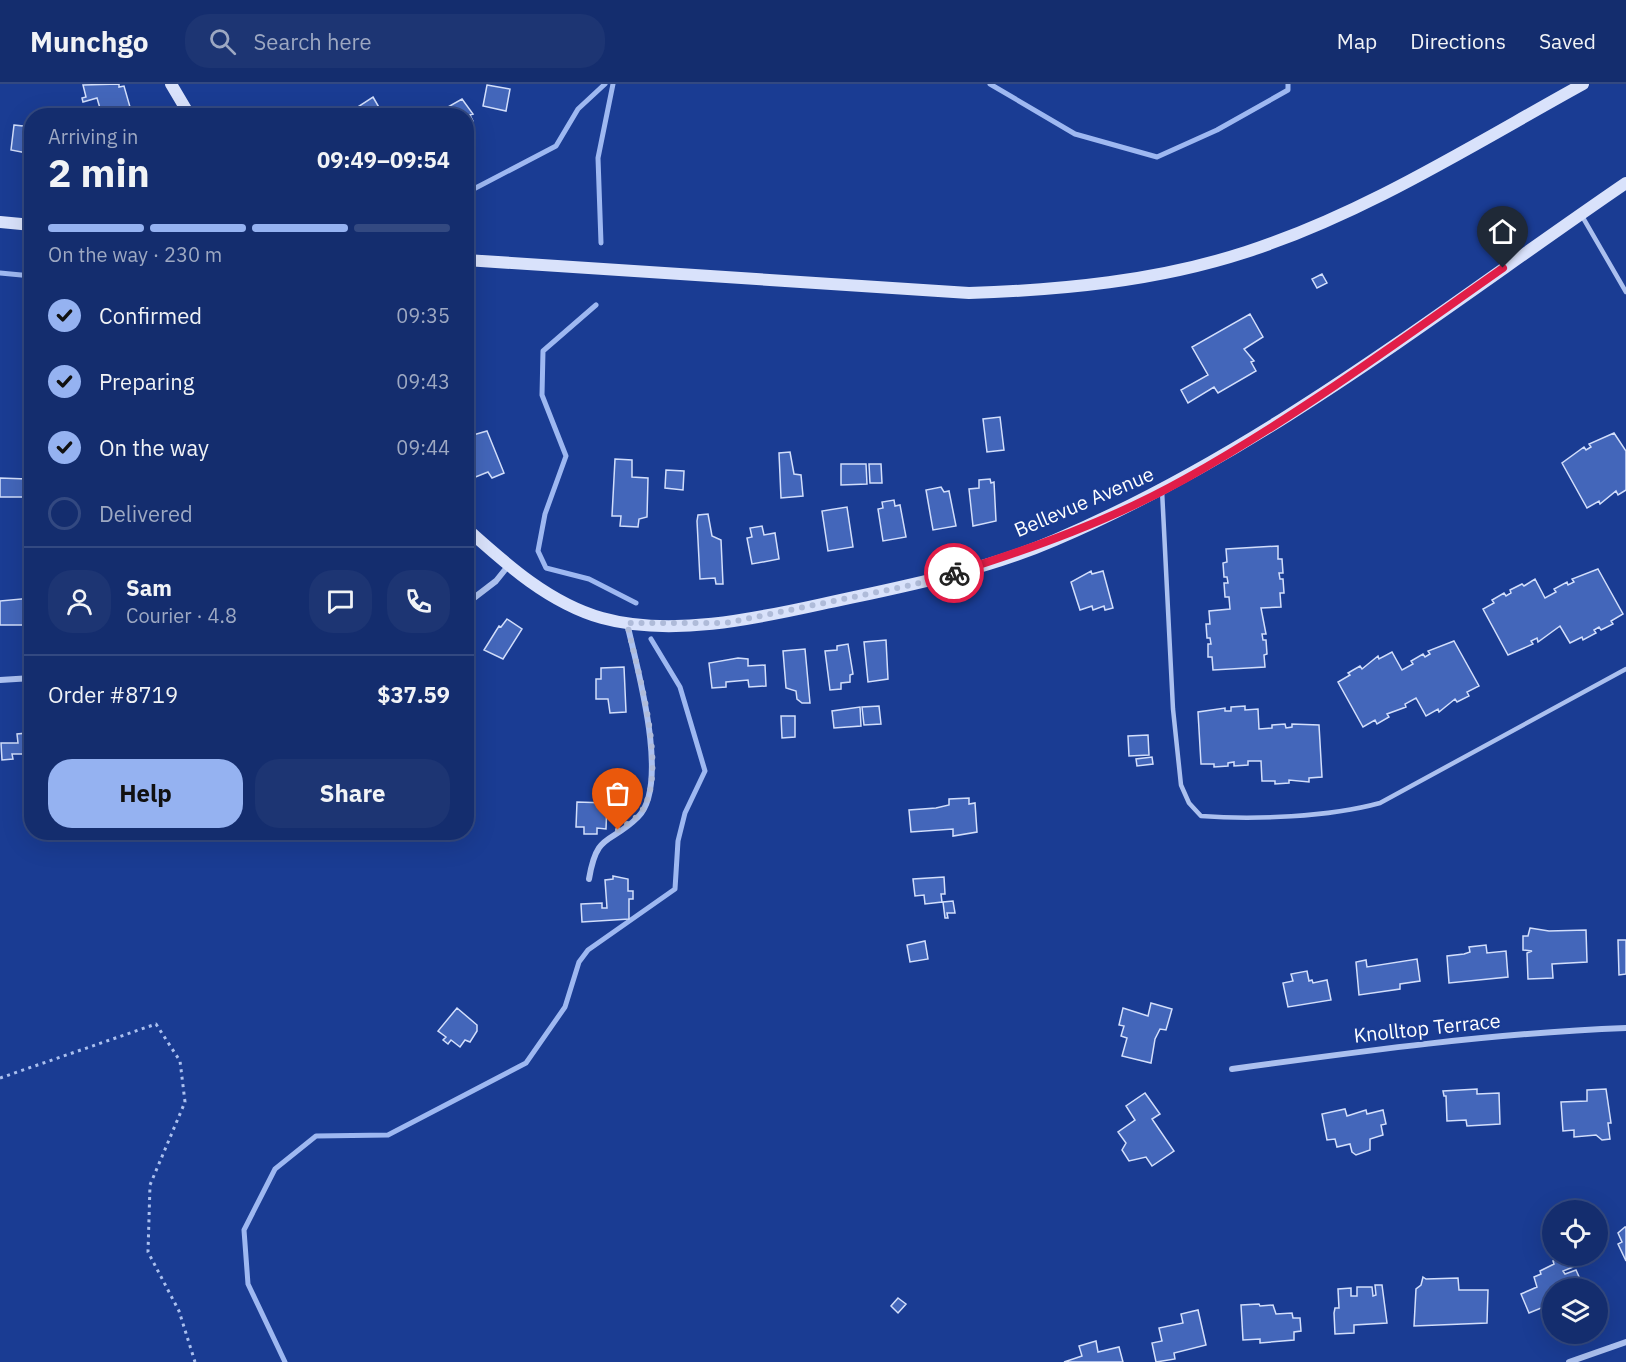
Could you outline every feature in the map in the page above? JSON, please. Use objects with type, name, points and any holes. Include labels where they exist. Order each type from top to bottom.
[{"type":"street","points":[[171,84],[185,108]]},
{"type":"street","points":[[474,261],[969,293],[1027,291],[1122,281],[1237,255],[1302,231],[1367,203],[1584,84]]},
{"type":"street","name":"Bellevue Avenue","points":[[474,535],[508,566],[542,590],[601,618],[627,623],[726,623],[933,580],[1053,541],[1162,490],[1310,403],[1626,183]]},
{"type":"street","points":[[0,222],[24,224]]},
{"type":"street","points":[[474,598],[496,581],[508,566]]},
{"type":"street","points":[[589,879],[593,855],[600,845],[639,816],[647,802],[652,780],[648,720],[627,623]]},
{"type":"street","points":[[0,680],[24,678]]},
{"type":"street","name":"Knolltop Terrace","points":[[1232,1069],[1392,1046],[1560,1031],[1626,1028]]},
{"type":"street","points":[[1569,1362],[1626,1342]]},
{"type":"lane","points":[[1580,214],[1626,292]]},
{"type":"lane","points":[[1162,490],[1173,709],[1181,785],[1189,803],[1201,816],[1229,818],[1354,810],[1380,803],[1626,669]]},
{"type":"path","points":[[0,1078],[156,1024],[180,1061],[185,1102],[150,1185],[148,1252],[179,1311],[195,1362]]},
{"type":"building","points":[[119,84],[119,87],[124,86],[130,107],[100,108],[97,98],[83,102],[82,98],[86,97],[83,85]]},
{"type":"building","points":[[487,85],[510,89],[506,111],[483,106]]},
{"type":"building","points":[[373,97],[379,108],[356,108]]},
{"type":"building","points":[[462,99],[469,108],[446,108]]},
{"type":"building","points":[[14,125],[24,126],[24,152],[11,150]]},
{"type":"building","points":[[1322,274],[1327,283],[1317,288],[1312,279]]},
{"type":"building","points":[[1250,314],[1263,337],[1244,349],[1254,361],[1251,362],[1256,371],[1218,393],[1214,387],[1188,403],[1181,390],[1208,375],[1192,347]]},
{"type":"building","points":[[1000,417],[1004,450],[987,452],[983,419]]},
{"type":"building","points":[[487,431],[504,473],[492,478],[488,472],[474,478],[474,435]]},
{"type":"building","points":[[1614,433],[1626,451],[1626,490],[1618,495],[1616,491],[1600,504],[1599,501],[1587,508],[1562,463],[1584,447],[1586,450],[1591,447],[1589,444]]},
{"type":"building","points":[[790,452],[794,474],[801,475],[803,496],[781,498],[779,453]]},
{"type":"building","points":[[615,459],[632,460],[632,477],[648,478],[647,517],[639,519],[638,527],[620,526],[621,516],[612,516]]},
{"type":"building","points":[[841,464],[866,464],[867,484],[841,485]]},
{"type":"building","points":[[869,464],[881,464],[882,483],[870,483]]},
{"type":"building","points":[[666,470],[684,471],[683,490],[665,488]]},
{"type":"building","points":[[0,478],[24,479],[24,497],[0,497]]},
{"type":"building","points":[[990,479],[991,483],[994,482],[996,521],[973,526],[969,489],[979,488],[979,480]]},
{"type":"building","points":[[941,487],[944,492],[949,491],[956,526],[933,530],[926,490]]},
{"type":"building","points":[[894,500],[895,506],[900,505],[906,537],[883,541],[878,509],[883,508],[882,502]]},
{"type":"building","points":[[847,507],[853,547],[828,551],[822,511]]},
{"type":"building","points":[[708,514],[712,536],[721,540],[723,584],[716,584],[715,578],[700,579],[697,521],[698,515]]},
{"type":"building","points":[[762,526],[764,535],[775,533],[779,559],[752,564],[747,538],[752,537],[750,528]]},
{"type":"building","points":[[1278,546],[1278,559],[1282,559],[1283,573],[1279,573],[1280,579],[1283,579],[1284,593],[1280,593],[1281,607],[1261,608],[1266,634],[1262,634],[1263,640],[1266,640],[1265,667],[1213,670],[1212,657],[1208,657],[1208,644],[1211,644],[1210,638],[1207,638],[1206,624],[1210,624],[1209,611],[1230,609],[1229,597],[1225,597],[1224,583],[1228,583],[1227,577],[1224,577],[1223,563],[1227,562],[1226,549]]},
{"type":"building","points":[[1598,569],[1623,614],[1611,621],[1613,624],[1601,630],[1599,627],[1594,630],[1596,633],[1583,640],[1582,637],[1570,643],[1560,626],[1538,642],[1537,638],[1531,641],[1533,644],[1508,655],[1483,609],[1494,603],[1492,600],[1504,593],[1506,596],[1511,593],[1510,590],[1522,584],[1524,586],[1535,579],[1545,598],[1556,592],[1554,589],[1567,582],[1568,585],[1574,582],[1572,579]]},
{"type":"building","points":[[1091,571],[1092,574],[1103,571],[1113,608],[1105,610],[1104,606],[1093,610],[1092,606],[1080,610],[1071,582]]},
{"type":"building","points":[[24,599],[24,625],[0,625],[0,601]]},
{"type":"building","points":[[507,619],[522,629],[503,659],[484,650],[499,626],[501,627]]},
{"type":"building","points":[[886,640],[888,679],[868,682],[864,642]]},
{"type":"building","points":[[1454,641],[1479,686],[1467,692],[1469,696],[1457,702],[1455,699],[1439,712],[1438,709],[1426,716],[1416,698],[1405,704],[1406,707],[1387,714],[1389,717],[1377,724],[1375,720],[1363,727],[1338,682],[1360,666],[1362,669],[1378,656],[1379,659],[1392,652],[1402,670],[1413,664],[1411,661],[1423,654],[1425,657],[1430,654],[1428,651]]},
{"type":"building","points":[[848,644],[853,674],[850,675],[850,682],[841,683],[841,689],[830,690],[825,651],[837,650],[837,646]]},
{"type":"building","points":[[805,649],[810,703],[802,703],[797,699],[796,691],[786,688],[783,651]]},
{"type":"building","points":[[738,658],[748,659],[748,666],[765,665],[766,686],[749,687],[748,680],[726,682],[726,687],[712,688],[709,663]]},
{"type":"building","points":[[624,667],[626,712],[610,713],[608,699],[596,699],[596,679],[601,679],[601,668]]},
{"type":"building","points":[[879,706],[881,724],[864,725],[862,707]]},
{"type":"building","points":[[1245,706],[1245,710],[1258,709],[1259,729],[1285,724],[1286,728],[1292,727],[1292,724],[1319,725],[1322,777],[1309,778],[1309,782],[1289,780],[1289,783],[1275,784],[1275,781],[1262,781],[1261,761],[1248,761],[1248,765],[1234,766],[1234,762],[1228,763],[1228,766],[1214,767],[1214,764],[1201,764],[1198,712],[1225,708],[1225,711],[1231,711],[1231,707]]},
{"type":"building","points":[[860,707],[861,726],[834,728],[832,711]]},
{"type":"building","points":[[781,716],[795,716],[795,737],[782,738]]},
{"type":"building","points":[[24,733],[24,754],[12,754],[13,759],[2,760],[1,743],[18,743],[17,734]]},
{"type":"building","points":[[1148,735],[1149,755],[1129,756],[1128,736]]},
{"type":"building","points":[[1152,757],[1153,764],[1137,766],[1136,759]]},
{"type":"building","points":[[969,798],[969,804],[975,803],[977,832],[953,836],[953,829],[911,832],[909,810],[936,808],[949,805],[949,799]]},
{"type":"building","points":[[577,802],[607,803],[606,829],[597,828],[597,834],[584,834],[584,827],[576,827]]},
{"type":"building","points":[[613,876],[628,879],[628,891],[633,891],[633,899],[629,899],[629,919],[582,922],[581,904],[602,903],[602,908],[607,908],[605,880],[613,879]]},
{"type":"building","points":[[944,877],[945,894],[941,894],[942,902],[925,904],[924,895],[915,896],[913,879]]},
{"type":"building","points":[[953,901],[955,913],[947,913],[948,918],[945,918],[943,902]]},
{"type":"building","points":[[1530,928],[1549,931],[1586,930],[1587,962],[1552,964],[1553,978],[1528,979],[1527,953],[1532,951],[1523,950],[1523,936],[1528,936]]},
{"type":"building","points":[[1618,940],[1626,940],[1626,974],[1619,975]]},
{"type":"building","points":[[925,941],[928,959],[910,962],[907,945]]},
{"type":"building","points":[[1486,945],[1487,953],[1506,951],[1508,977],[1449,983],[1447,956],[1470,952],[1469,947]]},
{"type":"building","points":[[1417,959],[1420,981],[1400,984],[1400,989],[1359,995],[1356,962],[1366,960],[1367,967]]},
{"type":"building","points":[[1307,971],[1309,981],[1312,980],[1313,983],[1327,980],[1331,1000],[1288,1007],[1283,983],[1293,981],[1291,974]]},
{"type":"building","points":[[1151,1003],[1172,1009],[1166,1030],[1160,1029],[1155,1039],[1151,1063],[1122,1056],[1127,1038],[1121,1036],[1124,1026],[1119,1025],[1123,1008],[1148,1016]]},
{"type":"building","points":[[457,1008],[477,1025],[477,1031],[470,1042],[465,1040],[460,1047],[451,1040],[448,1044],[443,1040],[446,1037],[438,1031]]},
{"type":"building","points":[[1477,1089],[1477,1094],[1499,1093],[1500,1124],[1467,1126],[1466,1120],[1447,1121],[1446,1096],[1443,1091]]},
{"type":"building","points":[[1606,1089],[1611,1123],[1608,1123],[1610,1139],[1602,1140],[1596,1135],[1574,1137],[1574,1130],[1563,1131],[1561,1102],[1587,1101],[1587,1090]]},
{"type":"building","points":[[1145,1093],[1160,1114],[1152,1119],[1174,1151],[1152,1166],[1146,1157],[1129,1161],[1122,1150],[1126,1143],[1118,1132],[1135,1120],[1126,1106]]},
{"type":"building","points":[[1345,1109],[1347,1116],[1366,1110],[1367,1114],[1383,1110],[1386,1124],[1381,1125],[1383,1135],[1370,1139],[1370,1150],[1356,1155],[1352,1152],[1350,1144],[1337,1147],[1335,1139],[1327,1140],[1322,1114]]},
{"type":"building","points":[[1625,1227],[1626,1261],[1618,1244],[1622,1242],[1618,1233]]},
{"type":"building","points":[[1550,1266],[1573,1266],[1563,1271],[1565,1274],[1576,1270],[1580,1278],[1542,1278],[1542,1308],[1529,1313],[1521,1294],[1537,1287],[1534,1277],[1541,1274],[1540,1271]]},
{"type":"building","points":[[1423,1277],[1426,1279],[1458,1278],[1459,1290],[1488,1290],[1487,1323],[1414,1326],[1416,1289],[1421,1285]]},
{"type":"building","points":[[1375,1285],[1382,1285],[1387,1323],[1354,1325],[1354,1333],[1335,1334],[1334,1313],[1335,1308],[1339,1308],[1338,1289],[1351,1288],[1351,1296],[1357,1296],[1357,1287],[1372,1287],[1373,1296],[1376,1295]]},
{"type":"building","points":[[898,1298],[906,1304],[898,1313],[891,1306]]},
{"type":"building","points":[[1259,1304],[1260,1306],[1273,1305],[1276,1314],[1292,1313],[1293,1318],[1300,1318],[1301,1331],[1294,1332],[1294,1340],[1260,1343],[1260,1339],[1243,1340],[1241,1305]]},
{"type":"building","points":[[1198,1310],[1206,1345],[1174,1353],[1175,1359],[1156,1362],[1152,1343],[1162,1341],[1159,1328],[1183,1323],[1181,1314]]},
{"type":"building","points":[[1096,1341],[1098,1352],[1119,1347],[1123,1362],[1064,1362],[1082,1356],[1079,1346]]},
{"type":"waterway","points":[[474,189],[556,146],[578,109],[605,84]]},
{"type":"waterway","points":[[601,243],[598,158],[613,84]]},
{"type":"waterway","points":[[990,84],[1075,134],[1157,157],[1217,130],[1288,90],[1288,84]]},
{"type":"waterway","points":[[0,273],[24,275]]},
{"type":"waterway","points":[[596,305],[543,351],[542,395],[566,456],[545,514],[538,551],[546,568],[589,579],[636,603]]},
{"type":"waterway","points":[[285,1362],[248,1284],[244,1230],[275,1169],[316,1136],[388,1135],[526,1063],[565,1007],[579,962],[588,950],[675,889],[678,841],[685,813],[705,771],[680,687],[651,639]]},
{"type":"way so far","points":[[618,830],[639,816],[647,802],[652,780],[648,720],[627,623],[726,623],[912,585],[954,573]]},
{"type":"route","points":[[954,573],[1053,541],[1184,480],[1310,403],[1503,268]]}]
